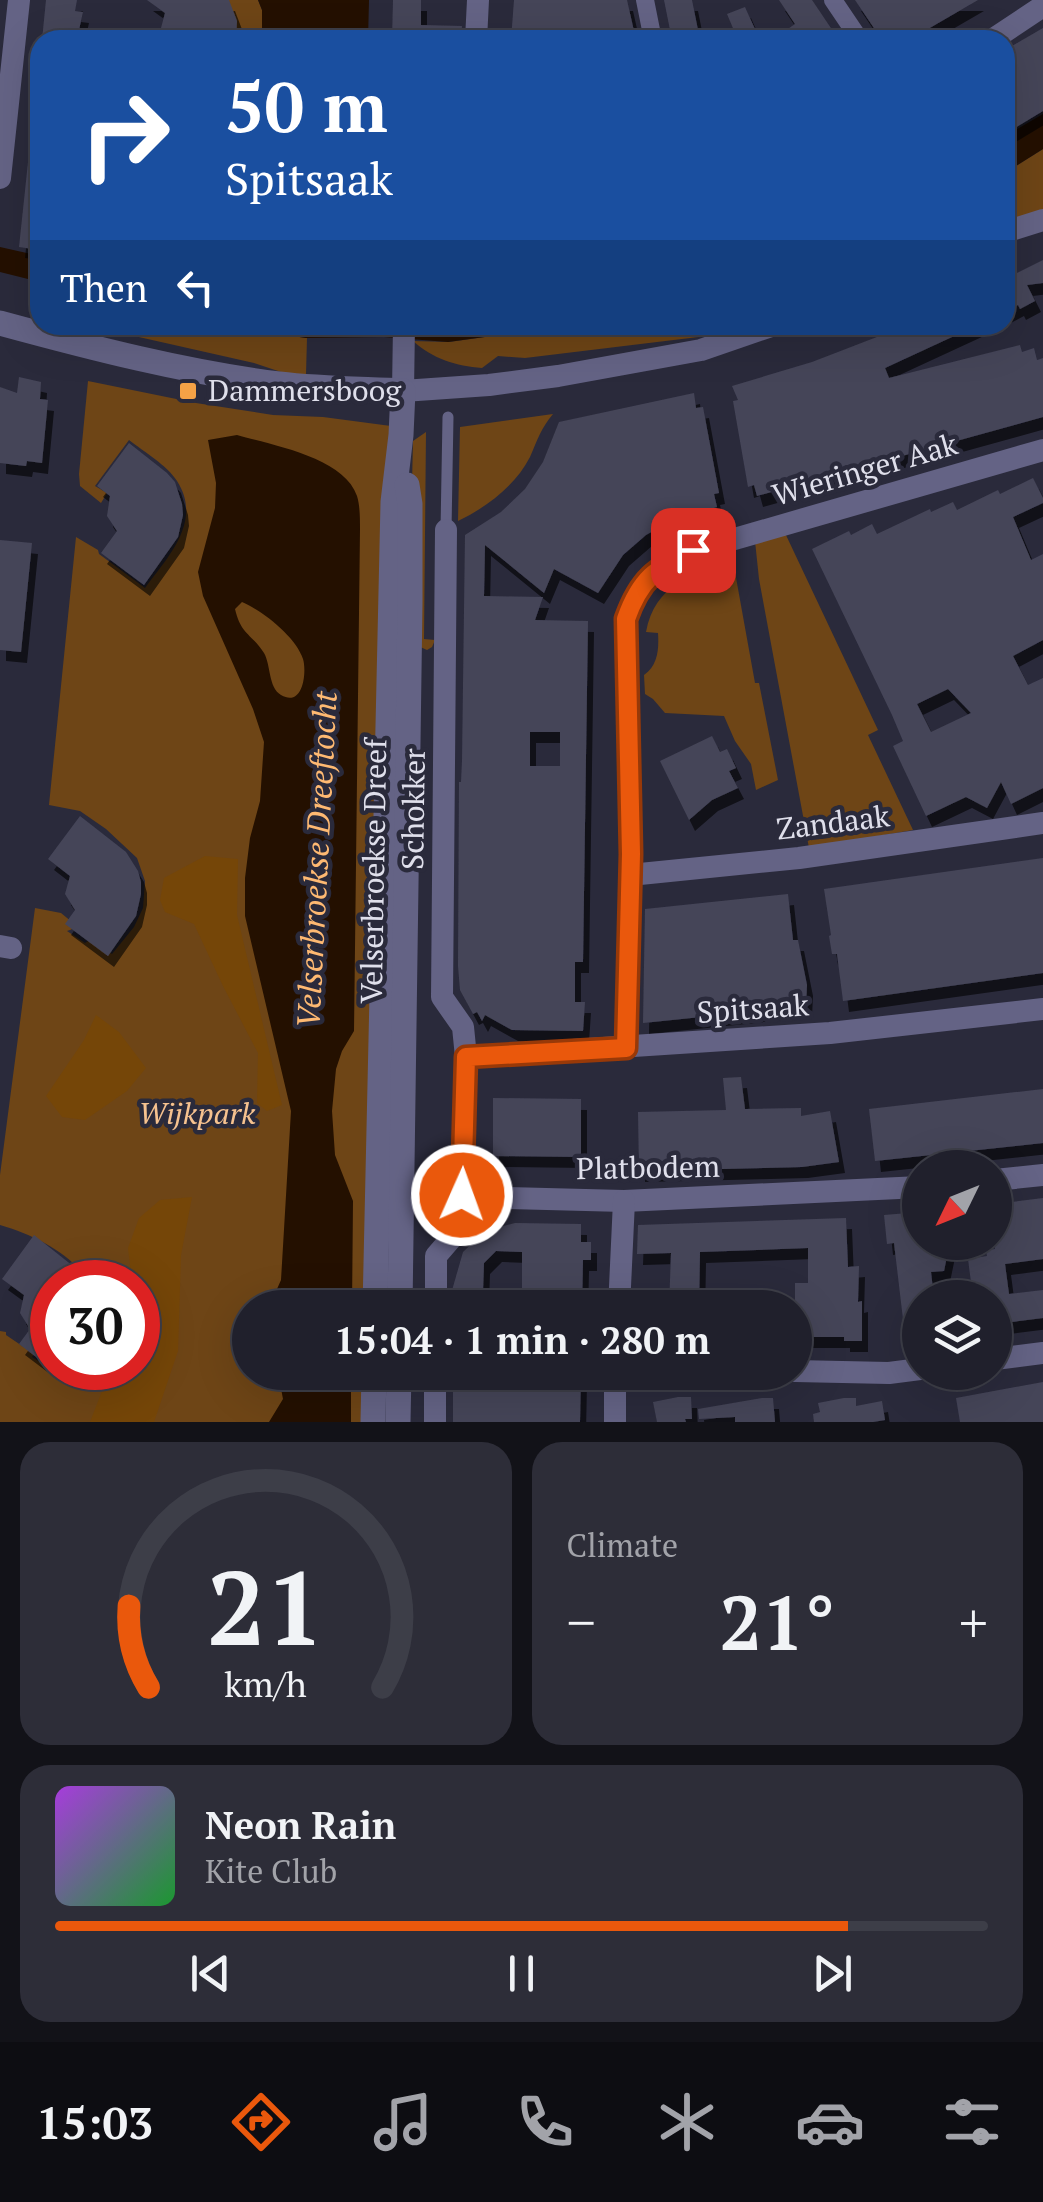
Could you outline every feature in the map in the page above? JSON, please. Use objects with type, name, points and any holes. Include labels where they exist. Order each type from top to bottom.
[{"type":"street","points":[[0,178],[6,83],[19,0]]},
{"type":"street","points":[[476,30],[478,0]]},
{"type":"street","points":[[645,0],[652,30]]},
{"type":"street","points":[[833,0],[853,30]]},
{"type":"street","points":[[1007,30],[1043,6]]},
{"type":"street","points":[[1015,229],[1043,220]]},
{"type":"street","points":[[0,324],[30,332]]},
{"type":"street","points":[[41,335],[200,371],[282,384],[403,391],[489,386],[594,370],[701,350],[745,335]]},
{"type":"street","points":[[403,337],[403,391]]},
{"type":"street","name":"Velserbroekse Dreef","points":[[398,1290],[389,1195],[392,502],[402,435],[403,391]]},
{"type":"street","name":"Wieringer Aak","points":[[626,1048],[631,854],[626,619],[633,598],[659,567],[693,550],[1043,450]]},
{"type":"street","name":"Schokker","points":[[436,1290],[436,1256],[461,1227],[466,1057],[463,1028],[442,997],[446,530]]},
{"type":"street","name":"Zandaak","points":[[630,876],[799,858],[1043,824]]},
{"type":"street","name":"Spitsaak","points":[[466,1057],[830,1033],[1043,1009]]},
{"type":"street","points":[[1012,1178],[1043,1175]]},
{"type":"street","name":"Platbodem","points":[[389,1195],[624,1201],[902,1187]]},
{"type":"street","name":"Velserbroekse Dreef","points":[[377,1290],[389,1195]]},
{"type":"street","points":[[619,1290],[624,1201]]},
{"type":"street","points":[[1012,1358],[1043,1353]]},
{"type":"street","points":[[812,1371],[902,1371]]},
{"type":"street","points":[[373,1422],[374,1390]]},
{"type":"street","points":[[398,1422],[399,1390]]},
{"type":"street","points":[[435,1422],[436,1390]]},
{"type":"street","points":[[615,1422],[616,1390]]},
{"type":"lane","name":"Schokker","points":[[446,530],[448,417]]},
{"type":"green space","points":[[222,0],[258,0],[262,30],[231,30]]},
{"type":"green space","points":[[1043,149],[1043,212],[1015,219],[1015,167]]},
{"type":"green space","points":[[130,335],[307,338],[306,374],[296,377],[254,363]]},
{"type":"green space","points":[[499,335],[715,335],[525,358],[498,356],[482,368],[445,361],[413,341],[449,342]]},
{"type":"green space","name":"Wijkpark","points":[[88,381],[273,415],[391,426],[374,1290],[232,1290],[232,1390],[372,1390],[371,1422],[0,1422],[0,1331],[30,1351],[30,1390],[160,1390],[160,1260],[69,1260],[50,1246],[0,1225],[0,1175],[35,908],[61,913],[78,927],[67,931],[85,943],[91,939],[112,954],[134,927],[143,908],[145,881],[137,858],[80,811],[49,805],[76,537],[145,588],[179,538],[186,510],[173,475],[129,440],[95,486],[107,493],[101,503],[80,486]]},
{"type":"green space","points":[[553,414],[516,477],[490,502],[458,521],[460,427]]},
{"type":"green space","points":[[426,432],[424,639],[435,640],[427,650],[418,646],[412,483],[413,441]]},
{"type":"green space","points":[[785,533],[878,730],[868,735],[913,830],[809,848],[755,541]]},
{"type":"green space","points":[[733,561],[755,683],[759,683],[778,780],[756,790],[751,764],[724,716],[665,713],[645,694],[644,675],[655,662],[658,645],[658,633],[646,632],[658,602],[678,583]]},
{"type":"shaded area","points":[[205,856],[238,859],[237,915],[282,1105],[267,1111],[257,1103],[258,1053],[194,924],[165,912],[160,900],[164,878]]},
{"type":"shaded area","points":[[96,1015],[119,1032],[146,1068],[127,1091],[85,1120],[62,1117],[46,1096]]},
{"type":"shaded area","points":[[192,1197],[181,1255],[178,1351],[154,1422],[90,1422],[102,1390],[160,1390],[160,1260],[129,1260],[128,1248],[139,1218],[160,1200]]},
{"type":"water","points":[[258,0],[369,0],[368,30],[262,30]]},
{"type":"water","points":[[1043,114],[1043,149],[1015,167],[1015,130]]},
{"type":"water","points":[[0,247],[30,254],[30,280],[0,272]]},
{"type":"water","points":[[286,335],[499,335],[448,342],[384,337]]},
{"type":"water","name":"Velserbroekse Dreeftocht","points":[[237,435],[286,448],[338,471],[350,483],[359,504],[354,1031],[336,1069],[332,1111],[335,1155],[353,1201],[352,1290],[277,1290],[281,1280],[291,1111],[245,916],[245,878],[260,801],[264,742],[203,596],[198,572],[215,508],[216,483],[208,440]],"holes":[[[242,602],[269,618],[293,642],[303,659],[304,680],[294,697],[277,691],[264,653],[240,624],[235,609]]]},
{"type":"water","points":[[281,1390],[351,1390],[351,1422],[269,1422],[283,1399]]},
{"type":"building","points":[[46,0],[77,0],[75,11],[83,12],[79,30],[43,30]]},
{"type":"building","points":[[147,0],[229,0],[237,30],[162,30],[165,13]]},
{"type":"building","points":[[393,0],[421,0],[421,25],[462,26],[462,30],[392,30]]},
{"type":"building","points":[[514,0],[627,0],[634,30],[512,30]]},
{"type":"building","points":[[664,0],[692,0],[698,30],[670,30]]},
{"type":"building","points":[[779,0],[812,0],[832,30],[786,30],[795,24]]},
{"type":"building","points":[[855,0],[978,0],[926,30],[875,30]]},
{"type":"building","points":[[745,7],[755,30],[734,30],[727,14]]},
{"type":"building","points":[[1043,28],[1043,111],[1015,128],[1015,44]]},
{"type":"building","points":[[29,153],[30,153],[30,249],[19,247]]},
{"type":"building","points":[[1043,260],[1043,283],[1027,285],[1035,301],[1020,309],[1015,307],[1015,274]]},
{"type":"building","points":[[882,335],[956,335],[885,368],[889,378],[1020,345],[1022,352],[1034,348],[1037,360],[1043,358],[1043,417],[757,496],[754,485],[748,487],[733,401],[738,400],[732,386],[812,362]]},
{"type":"building","points":[[19,377],[41,382],[40,399],[48,400],[42,463],[27,461],[26,466],[0,463],[0,387],[17,393]]},
{"type":"building","points":[[694,393],[696,408],[703,407],[719,493],[714,494],[717,507],[673,520],[646,535],[623,555],[598,593],[554,569],[544,593],[485,545],[484,596],[543,597],[535,620],[588,621],[583,962],[575,962],[575,1002],[585,1002],[583,1031],[512,1030],[485,1015],[482,1021],[477,1012],[473,1014],[460,990],[459,782],[465,535],[501,512],[525,489],[543,462],[559,422]],"holes":[[[530,732],[560,732],[560,766],[530,766]]]},
{"type":"building","points":[[129,443],[175,482],[182,504],[178,537],[144,585],[101,553],[117,531],[107,516],[110,496],[97,486]]},
{"type":"building","points":[[1033,478],[1043,498],[1043,503],[1013,517],[1031,560],[1043,554],[1043,640],[1013,656],[1028,685],[1043,678],[1043,788],[1011,804],[1001,782],[987,808],[966,797],[926,816],[893,746],[903,741],[892,715],[812,549],[872,524],[877,534],[930,509],[931,512],[953,502],[957,510],[998,490],[1000,494]],"holes":[[[948,689],[971,713],[931,732],[917,704]]]},
{"type":"building","points":[[0,540],[32,543],[21,652],[0,650]]},
{"type":"building","points":[[712,736],[720,752],[727,749],[736,768],[729,771],[738,788],[712,800],[689,820],[660,761]]},
{"type":"building","points":[[80,816],[126,852],[141,882],[136,916],[108,956],[65,924],[75,910],[65,894],[70,876],[48,859]]},
{"type":"building","points":[[1043,858],[1043,973],[843,1001],[824,889]]},
{"type":"building","points":[[788,894],[793,940],[798,940],[807,985],[806,1006],[643,1023],[645,909]]},
{"type":"building","points":[[741,1077],[745,1109],[801,1108],[801,1116],[830,1111],[839,1162],[802,1167],[639,1171],[638,1112],[726,1110],[723,1078]]},
{"type":"building","points":[[1043,1089],[1043,1143],[978,1150],[902,1150],[902,1158],[875,1161],[869,1109]]},
{"type":"building","points":[[493,1098],[581,1099],[581,1157],[493,1156]]},
{"type":"building","points":[[1043,1198],[1043,1259],[1005,1264],[1007,1280],[971,1280],[968,1260],[1012,1260],[1012,1202]]},
{"type":"building","points":[[902,1214],[902,1260],[946,1260],[944,1271],[931,1272],[932,1280],[902,1280],[902,1311],[894,1243],[887,1244],[884,1215]]},
{"type":"building","points":[[846,1218],[848,1267],[859,1266],[862,1341],[812,1337],[812,1290],[795,1290],[795,1283],[808,1283],[808,1248],[700,1252],[699,1290],[670,1290],[671,1253],[637,1254],[638,1225]]},
{"type":"building","points":[[515,1223],[581,1224],[581,1242],[591,1242],[591,1260],[583,1260],[582,1290],[522,1290],[522,1252],[496,1251],[484,1263],[483,1290],[452,1290],[463,1252],[485,1231]]},
{"type":"building","points":[[34,1235],[65,1260],[30,1260],[30,1329],[20,1313],[24,1295],[2,1279]]},
{"type":"building","points":[[1043,1290],[1043,1318],[1012,1322],[1012,1294]]},
{"type":"building","points":[[30,1329],[30,1352],[19,1344]]},
{"type":"building","points":[[1043,1382],[1043,1422],[960,1422],[956,1398]]},
{"type":"building","points":[[453,1390],[581,1390],[580,1422],[453,1422]]},
{"type":"building","points":[[691,1397],[692,1419],[657,1422],[653,1402]]},
{"type":"building","points":[[773,1398],[775,1422],[735,1422],[735,1417],[699,1419],[698,1409]]},
{"type":"building","points":[[856,1398],[856,1406],[882,1401],[885,1420],[814,1422],[813,1414],[820,1412],[818,1403]]},
{"type":"place","name":"Dammersboog","points":[[188,391]]},
{"type":"route","points":[[462,1195],[466,1057],[626,1048],[631,854],[626,619],[633,598],[659,567],[693,550]]}]
